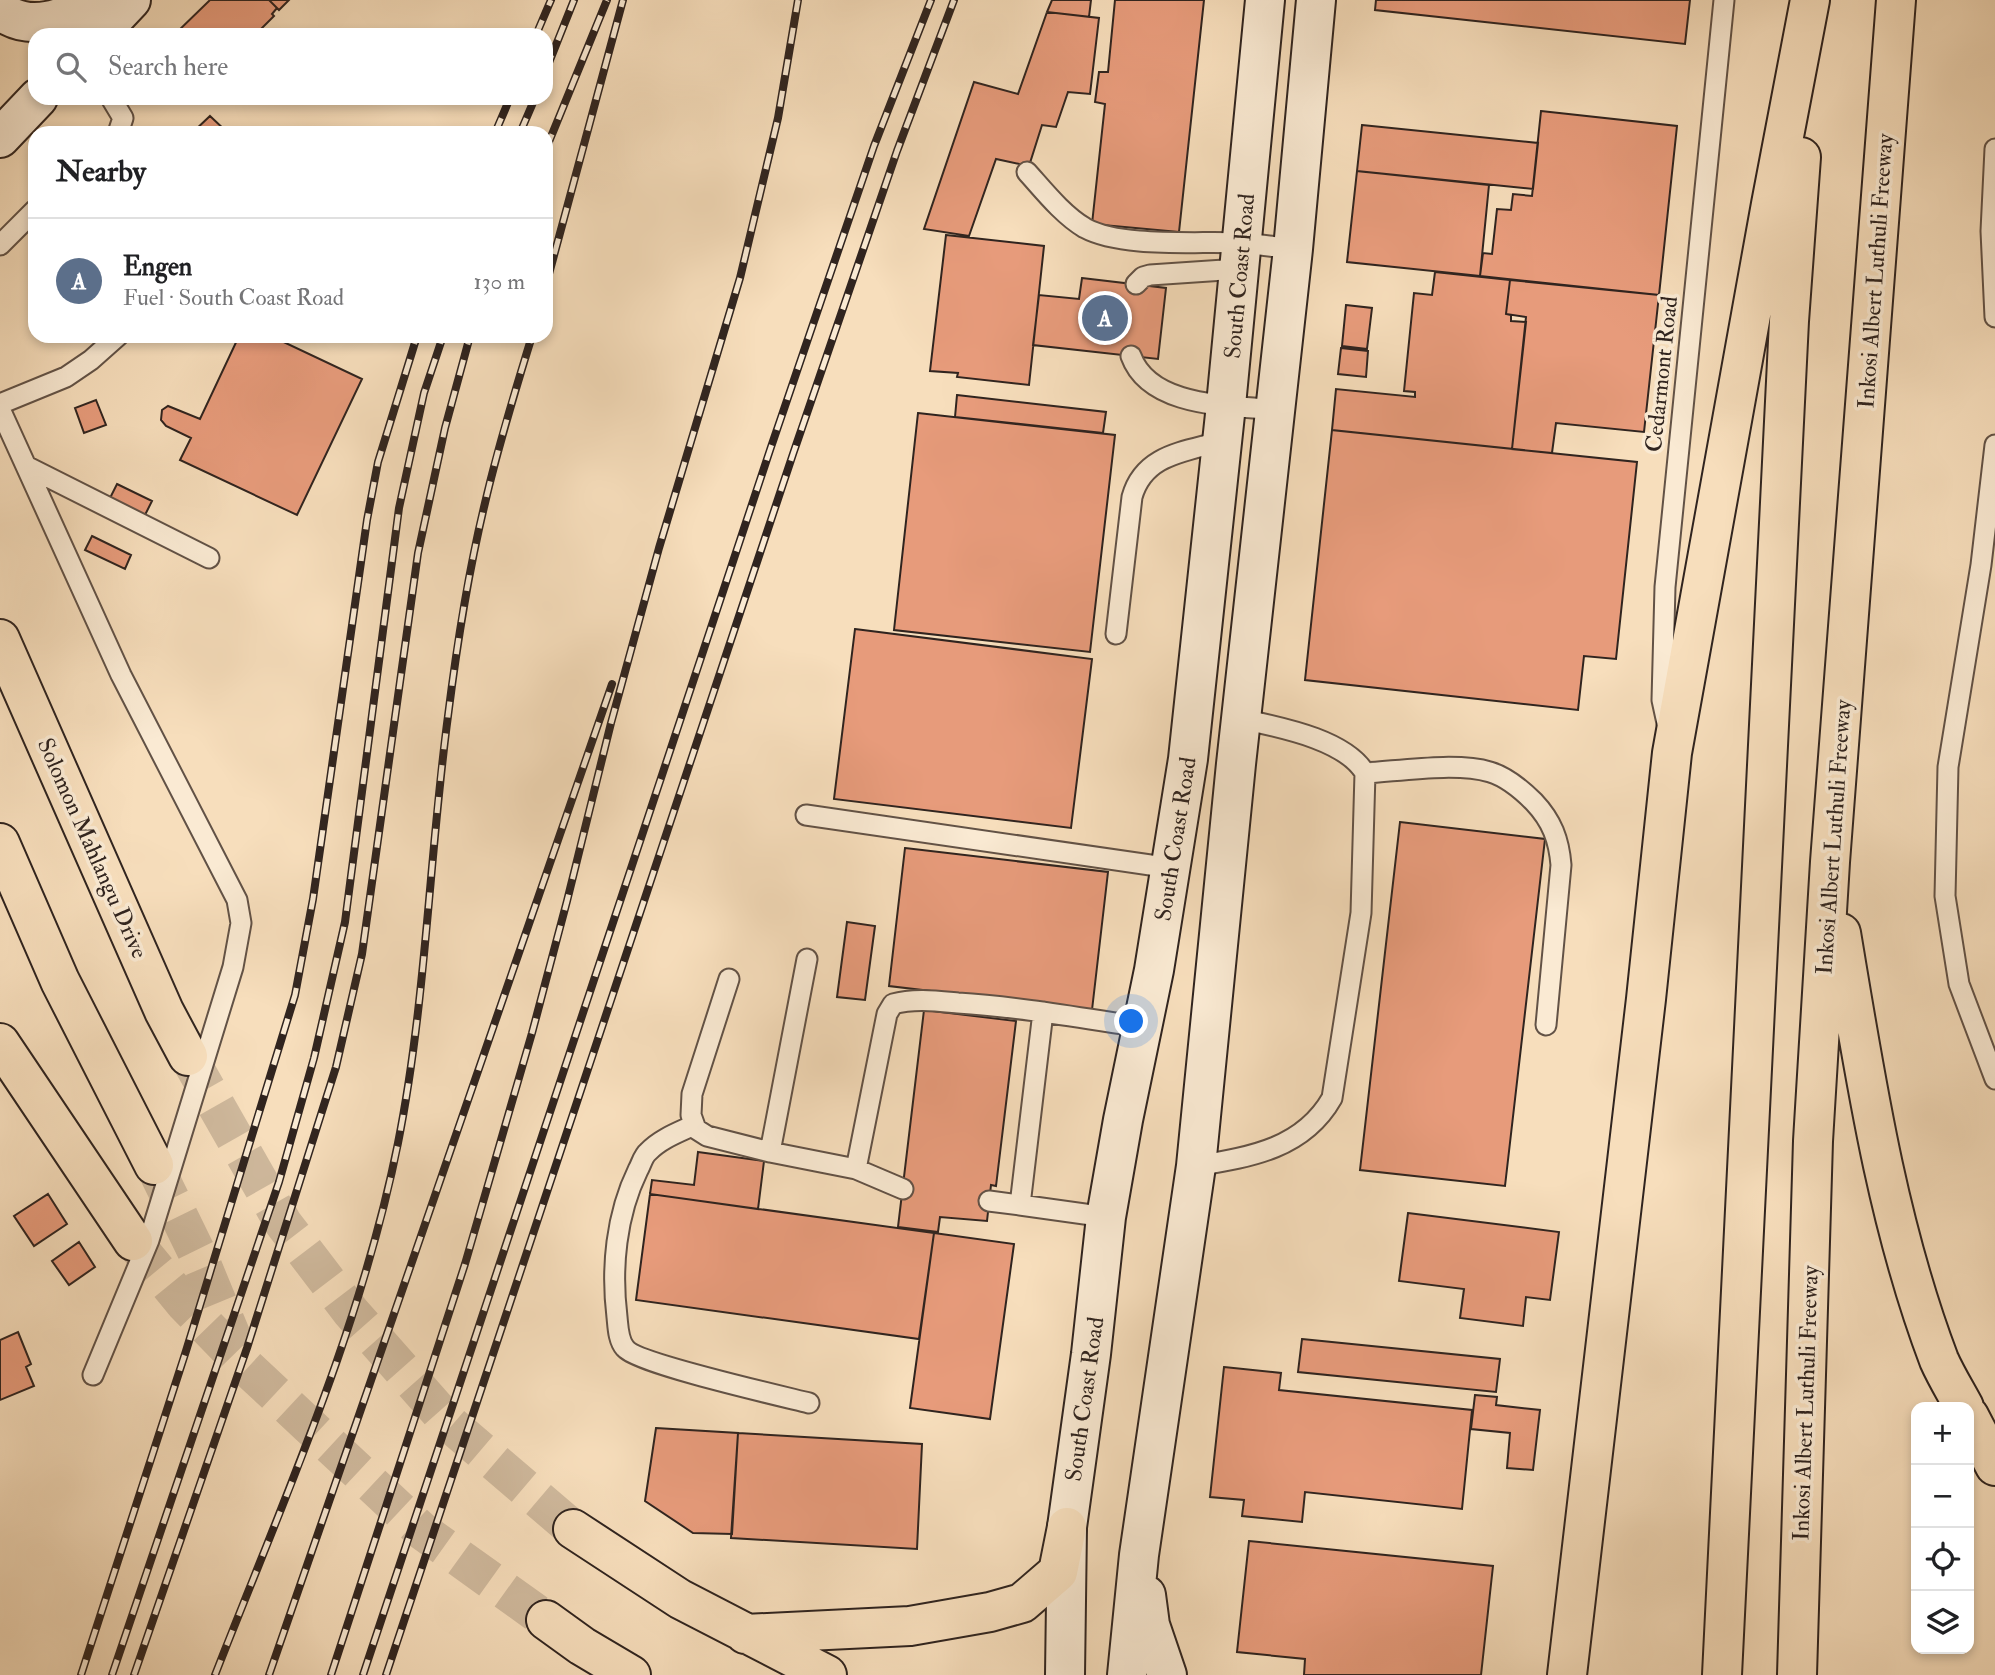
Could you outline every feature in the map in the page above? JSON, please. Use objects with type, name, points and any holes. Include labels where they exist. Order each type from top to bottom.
[{"type":"highway","points":[[1567,1675],[1642,1040],[1672,753],[1771,204],[1811,0]]},
{"type":"highway","points":[[1722,1675],[1789,321],[1811,0]]},
{"type":"highway","name":"Inkosi Albert Luthuli Freeway","points":[[1797,1675],[1813,1141],[1830,862],[1896,0]]},
{"type":"highway","name":"Solomon Mahlangu Drive","points":[[0,639],[164,1011],[188,1056]]},
{"type":"highway","points":[[0,843],[60,981],[154,1165]]},
{"type":"highway","points":[[1830,862],[1865,1080],[1888,1185],[1910,1269],[1940,1362],[1961,1402]]},
{"type":"highway","points":[[0,1043],[133,1241]]},
{"type":"highway","points":[[1974,1425],[1995,1465]]},
{"type":"highway","points":[[745,1634],[910,1626],[990,1612],[1022,1603],[1058,1572],[1067,1527]]},
{"type":"highway","points":[[573,1529],[680,1599],[827,1675]]},
{"type":"highway","points":[[546,1620],[582,1646],[631,1675]]},
{"type":"highway","points":[[582,1646],[612,1675]]},
{"type":"street","points":[[0,10],[19,20],[46,21],[69,15],[95,0]]},
{"type":"street","points":[[105,28],[131,0]]},
{"type":"street","name":"South Coast Road","points":[[1065,1675],[1067,1527],[1091,1354],[1106,1217],[1154,970],[1188,759],[1265,0]]},
{"type":"street","points":[[1127,1675],[1139,1555],[1196,1166],[1236,764],[1293,249],[1316,0]]},
{"type":"street","points":[[1257,87],[1308,93]]},
{"type":"street","points":[[0,138],[31,105]]},
{"type":"street","points":[[1188,759],[1236,764]]},
{"type":"street","points":[[1154,970],[1214,981]]},
{"type":"street","points":[[1139,1555],[1150,1625],[1167,1675]]},
{"type":"lane","name":"Cedarmont Road","points":[[1672,753],[1662,700],[1665,587],[1724,0]]},
{"type":"lane","points":[[115,105],[123,118],[120,126]]},
{"type":"lane","points":[[1995,149],[1991,230],[1995,317]]},
{"type":"lane","points":[[1027,172],[1051,199],[1086,228],[1131,240],[1240,256]]},
{"type":"lane","points":[[0,244],[28,217]]},
{"type":"lane","points":[[1136,284],[1143,277],[1150,275],[1240,256],[1293,249]]},
{"type":"lane","points":[[0,404],[66,377],[110,343]]},
{"type":"lane","points":[[1131,356],[1141,374],[1169,394],[1189,400],[1224,423]]},
{"type":"lane","points":[[0,410],[121,675],[237,900],[241,923],[233,967],[149,1240],[93,1375]]},
{"type":"lane","points":[[1116,634],[1132,497],[1138,480],[1147,468],[1162,458],[1224,423],[1276,410]]},
{"type":"lane","points":[[1995,445],[1981,565],[1948,767],[1945,896],[1959,984],[1995,1079]]},
{"type":"lane","points":[[26,466],[209,558]]},
{"type":"lane","points":[[1196,1166],[1246,1158],[1275,1149],[1317,1121],[1332,1098],[1361,913],[1364,773],[1355,759],[1330,745],[1242,719]]},
{"type":"lane","points":[[1364,773],[1433,769],[1489,772],[1516,785],[1537,805],[1554,827],[1561,865],[1546,1025]]},
{"type":"lane","points":[[806,814],[1171,869]]},
{"type":"lane","points":[[770,1152],[807,959]]},
{"type":"lane","points":[[729,979],[692,1094],[691,1115],[696,1129],[707,1136],[770,1152],[856,1169],[903,1189]]},
{"type":"lane","points":[[856,1169],[887,1014],[893,1004],[929,1001],[988,1005],[1142,1027]]},
{"type":"lane","points":[[1020,1205],[1043,1012]]},
{"type":"lane","points":[[694,1125],[671,1135],[647,1152],[625,1205],[616,1244],[613,1278],[618,1331],[622,1343],[625,1349],[640,1357],[809,1403]]},
{"type":"lane","points":[[989,1201],[1106,1217]]},
{"type":"building","points":[[210,0],[269,0],[277,8],[272,14],[274,16],[262,28],[181,28]]},
{"type":"building","points":[[269,0],[289,0],[279,10]]},
{"type":"building","points":[[1052,0],[1091,0],[1089,17],[1047,12]]},
{"type":"building","points":[[1115,0],[1204,0],[1179,232],[1092,224],[1105,104],[1095,102],[1099,72],[1108,72]]},
{"type":"building","points":[[1376,0],[1690,0],[1685,44],[1375,10]]},
{"type":"building","points":[[1047,12],[1099,18],[1090,94],[1068,92],[1056,127],[1042,125],[1029,166],[996,159],[969,236],[924,229],[974,82],[1018,94]]},
{"type":"building","points":[[1541,111],[1677,126],[1659,295],[1480,276],[1483,253],[1492,254],[1497,209],[1511,210],[1513,194],[1532,196]]},
{"type":"building","points":[[210,116],[221,126],[199,126]]},
{"type":"building","points":[[1362,125],[1538,143],[1533,189],[1357,171]]},
{"type":"building","points":[[1357,171],[1489,185],[1480,276],[1347,262]]},
{"type":"building","points":[[946,235],[1044,246],[1029,385],[957,377],[958,373],[930,371]]},
{"type":"building","points":[[1435,272],[1510,280],[1506,314],[1511,315],[1511,321],[1526,322],[1512,449],[1332,430],[1336,389],[1415,397],[1415,392],[1404,391],[1414,293],[1432,295]]},
{"type":"building","points":[[1082,278],[1166,288],[1158,359],[1033,345],[1039,295],[1079,299]]},
{"type":"building","points":[[1510,280],[1659,295],[1644,432],[1556,423],[1552,453],[1512,449],[1526,317],[1506,314]]},
{"type":"building","points":[[1346,305],[1372,308],[1367,349],[1342,346]]},
{"type":"building","points":[[236,343],[286,343],[362,379],[297,515],[180,460],[191,438],[166,426],[161,420],[162,410],[168,406],[200,419]]},
{"type":"building","points":[[1341,348],[1368,351],[1366,377],[1338,374]]},
{"type":"building","points":[[957,395],[1106,412],[1103,433],[955,417]]},
{"type":"building","points":[[96,400],[106,425],[84,433],[75,408]]},
{"type":"building","points":[[918,413],[1115,435],[1090,652],[894,630]]},
{"type":"building","points":[[1332,430],[1637,462],[1616,659],[1584,656],[1578,710],[1305,680]]},
{"type":"building","points":[[117,484],[152,501],[144,517],[109,500]]},
{"type":"building","points":[[92,536],[131,555],[125,569],[85,550]]},
{"type":"building","points":[[855,629],[1092,659],[1071,828],[834,799]]},
{"type":"building","points":[[1400,822],[1545,839],[1505,1186],[1360,1170]]},
{"type":"building","points":[[905,848],[1108,872],[1092,1010],[889,986]]},
{"type":"building","points":[[847,922],[875,926],[865,1000],[837,997]]},
{"type":"building","points":[[924,1010],[1016,1021],[996,1186],[991,1185],[987,1221],[940,1217],[938,1232],[898,1227]]},
{"type":"building","points":[[698,1152],[764,1161],[758,1209],[650,1194],[652,1180],[694,1185]]},
{"type":"building","points":[[48,1194],[67,1224],[34,1246],[14,1216]]},
{"type":"building","points":[[650,1194],[934,1233],[919,1339],[636,1300]]},
{"type":"building","points":[[1408,1213],[1559,1232],[1550,1300],[1526,1297],[1523,1326],[1460,1318],[1464,1289],[1399,1281]]},
{"type":"building","points":[[934,1233],[1014,1244],[990,1419],[910,1408]]},
{"type":"building","points":[[79,1242],[95,1267],[69,1285],[52,1261]]},
{"type":"building","points":[[18,1332],[31,1364],[26,1367],[34,1386],[0,1400],[0,1340]]},
{"type":"building","points":[[1302,1339],[1500,1359],[1496,1392],[1298,1372]]},
{"type":"building","points":[[1224,1367],[1281,1373],[1279,1390],[1472,1410],[1462,1509],[1305,1492],[1302,1522],[1242,1516],[1244,1500],[1210,1497]]},
{"type":"building","points":[[1475,1395],[1497,1397],[1496,1405],[1540,1410],[1533,1470],[1507,1468],[1510,1433],[1471,1429]]},
{"type":"building","points":[[656,1428],[738,1433],[732,1534],[693,1533],[645,1501]]},
{"type":"building","points":[[738,1433],[922,1444],[917,1549],[731,1538]]},
{"type":"building","points":[[1249,1541],[1493,1566],[1481,1675],[1304,1675],[1305,1659],[1237,1652]]},
{"type":"tunnel","points":[[188,1056],[283,1223],[351,1312],[450,1424],[573,1529]]},
{"type":"tunnel","points":[[154,1165],[200,1259],[236,1346]]},
{"type":"tunnel","points":[[133,1241],[184,1303],[243,1364],[422,1531],[546,1620]]},
{"type":"railway","points":[[539,28],[551,0]]},
{"type":"railway","points":[[553,52],[574,0]]},
{"type":"railway","points":[[553,132],[607,0]]},
{"type":"railway","points":[[553,259],[623,0]]},
{"type":"railway","points":[[331,1675],[465,1264],[532,1033],[611,723],[659,548],[740,278],[778,118],[798,0]]},
{"type":"railway","points":[[363,1675],[771,447],[874,146],[931,0]]},
{"type":"railway","points":[[386,1675],[793,454],[897,151],[954,0]]},
{"type":"railway","points":[[498,126],[507,105]]},
{"type":"railway","points":[[523,126],[532,105]]},
{"type":"railway","points":[[81,1675],[186,1351],[295,995],[313,899],[367,520],[378,462],[415,343]]},
{"type":"railway","points":[[112,1675],[279,1182],[314,1058],[345,922],[399,508],[424,393],[441,343]]},
{"type":"railway","points":[[134,1675],[247,1348],[336,1067],[362,954],[418,553],[445,428],[468,343]]},
{"type":"railway","points":[[215,1675],[342,1347],[382,1212],[398,1143],[415,1037],[451,689],[473,556],[490,482],[530,343]]},
{"type":"railway","points":[[269,1675],[612,684]]},
{"type":"place","name":"Engen","points":[[1105,318]]}]
